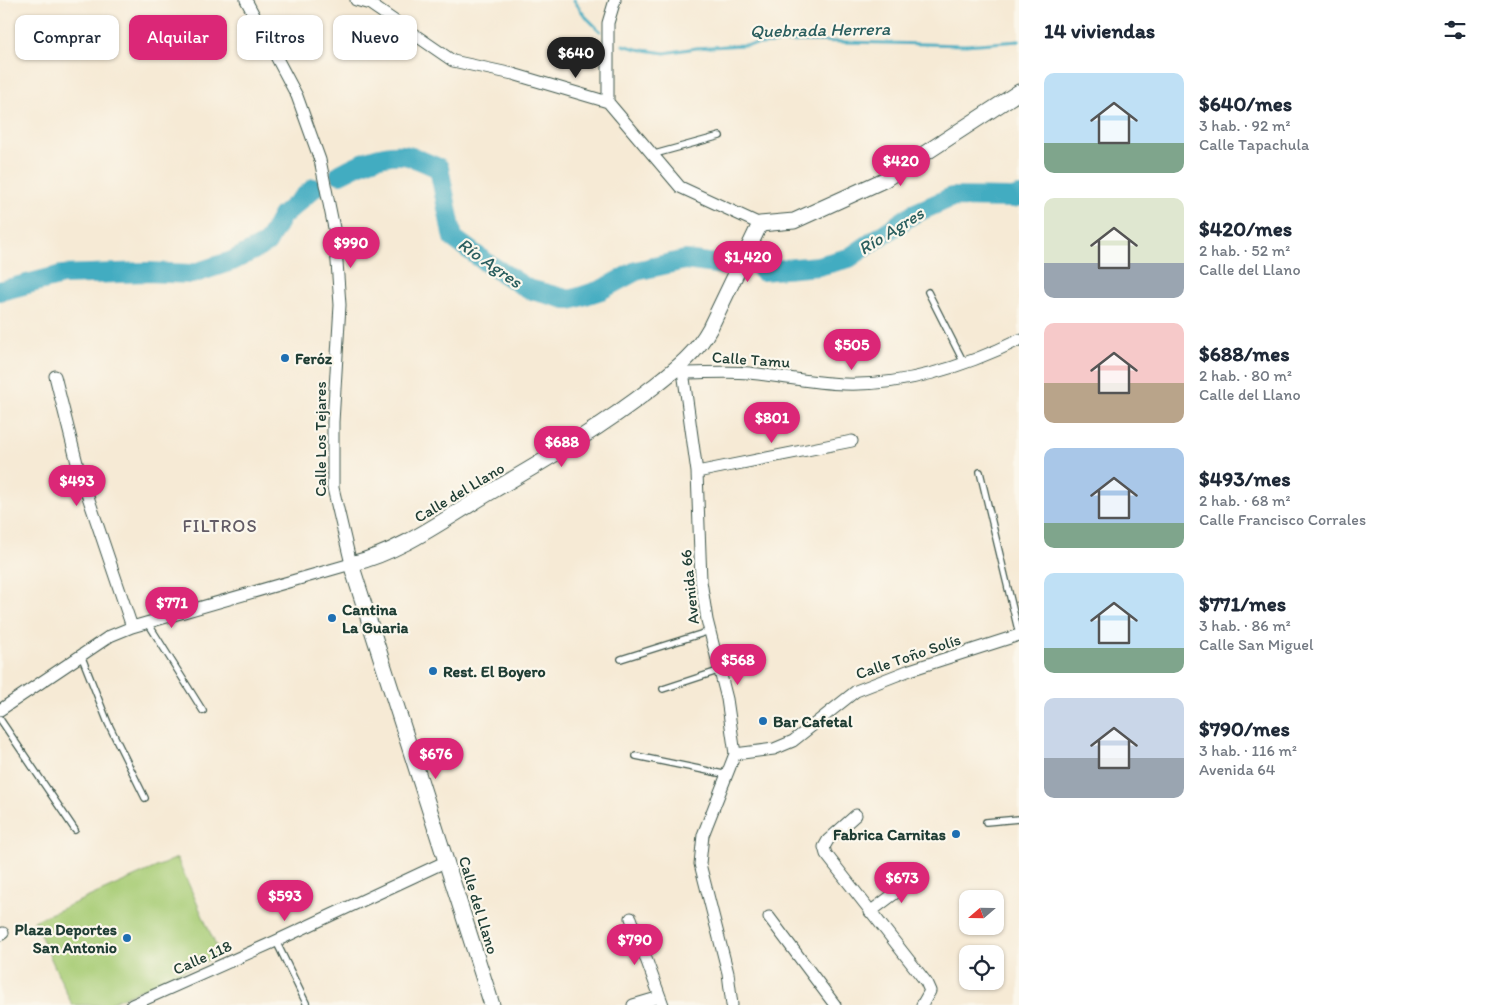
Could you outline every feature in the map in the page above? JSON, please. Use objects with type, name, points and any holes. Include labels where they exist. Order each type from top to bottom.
[{"type":"main road","points":[[760,224],[794,221],[866,190],[1019,92]]},
{"type":"main road","name":"Calle del Llano","points":[[492,1005],[351,564],[376,558],[413,540],[565,449],[683,369],[701,345],[760,224]]},
{"type":"street","name":"Calle Los Tejares","points":[[246,0],[297,96],[320,160],[335,234],[340,305],[333,422],[333,488],[351,564]]},
{"type":"street","points":[[356,0],[370,4],[453,61],[513,74],[608,102],[680,187],[760,224]]},
{"type":"street","points":[[608,102],[608,22],[615,0]]},
{"type":"street","name":"Calle Tamu","points":[[683,369],[747,372],[843,384],[884,383],[938,373],[965,365],[1019,340]]},
{"type":"street","name":"Avenida 66","points":[[683,369],[697,472],[701,581],[710,630],[721,670],[735,754],[703,835],[700,864],[728,973],[732,1005]]},
{"type":"street","points":[[55,376],[78,467],[132,627]]},
{"type":"street","points":[[697,472],[852,441]]},
{"type":"street","points":[[0,710],[110,636],[132,627],[351,564]]},
{"type":"street","name":"Calle Toño Solís","points":[[735,754],[774,749],[793,741],[856,691],[910,670],[1019,634]]},
{"type":"street","points":[[856,815],[828,840],[824,847],[826,854],[926,982],[930,991],[922,1005]]},
{"type":"street","name":"Calle 118","points":[[132,1005],[276,941],[447,861]]},
{"type":"street","points":[[870,912],[918,876]]},
{"type":"street","points":[[769,917],[835,1005]]},
{"type":"street","points":[[631,918],[662,1001],[633,1005]]},
{"type":"lane","points":[[652,155],[720,136]]},
{"type":"lane","points":[[928,292],[965,365]]},
{"type":"lane","points":[[980,472],[1019,634]]},
{"type":"lane","points":[[148,623],[203,711]]},
{"type":"lane","points":[[620,659],[710,630]]},
{"type":"lane","points":[[81,655],[108,723],[145,798]]},
{"type":"lane","points":[[663,689],[721,670]]},
{"type":"lane","points":[[0,719],[74,830]]},
{"type":"lane","points":[[636,756],[728,775]]},
{"type":"lane","points":[[986,822],[1019,819]]},
{"type":"lane","points":[[276,941],[307,1005]]},
{"type":"green space","name":"Plaza Deportes San Antonio","points":[[177,858],[220,955],[106,1005],[72,1005],[34,921]]},
{"type":"waterway","name":"Quebrada Herrera","points":[[574,0],[584,15],[600,31]]},
{"type":"waterway","name":"Quebrada Herrera","points":[[623,45],[665,53],[696,48],[806,41],[965,45],[1019,41]]},
{"type":"waterway","name":"Río Agres","points":[[340,174],[378,157],[394,155],[412,157],[439,168],[453,238],[487,263],[528,289],[570,300],[601,290],[636,271],[685,260],[724,265]]},
{"type":"waterway","name":"Río Agres","points":[[0,291],[62,275],[147,272],[192,274],[232,261],[267,243],[282,216],[314,188]]},
{"type":"waterway","name":"Río Agres","points":[[762,271],[818,266],[849,258],[913,214],[952,197],[1013,198],[1019,196]]},
{"type":"place","name":"Feróz","points":[[285,358]]},
{"type":"place","name":"Cantina La Guaria","points":[[332,618]]},
{"type":"place","name":"Rest. El Boyero","points":[[433,671]]},
{"type":"place","name":"Bar Cafetal","points":[[763,721]]},
{"type":"place","name":"Fabrica Carnitas","points":[[956,834]]},
{"type":"place","name":"Plaza Deportes San Antonio","points":[[127,938]]},
{"type":"district","name":"FILTROS","points":[[220,526]]}]
